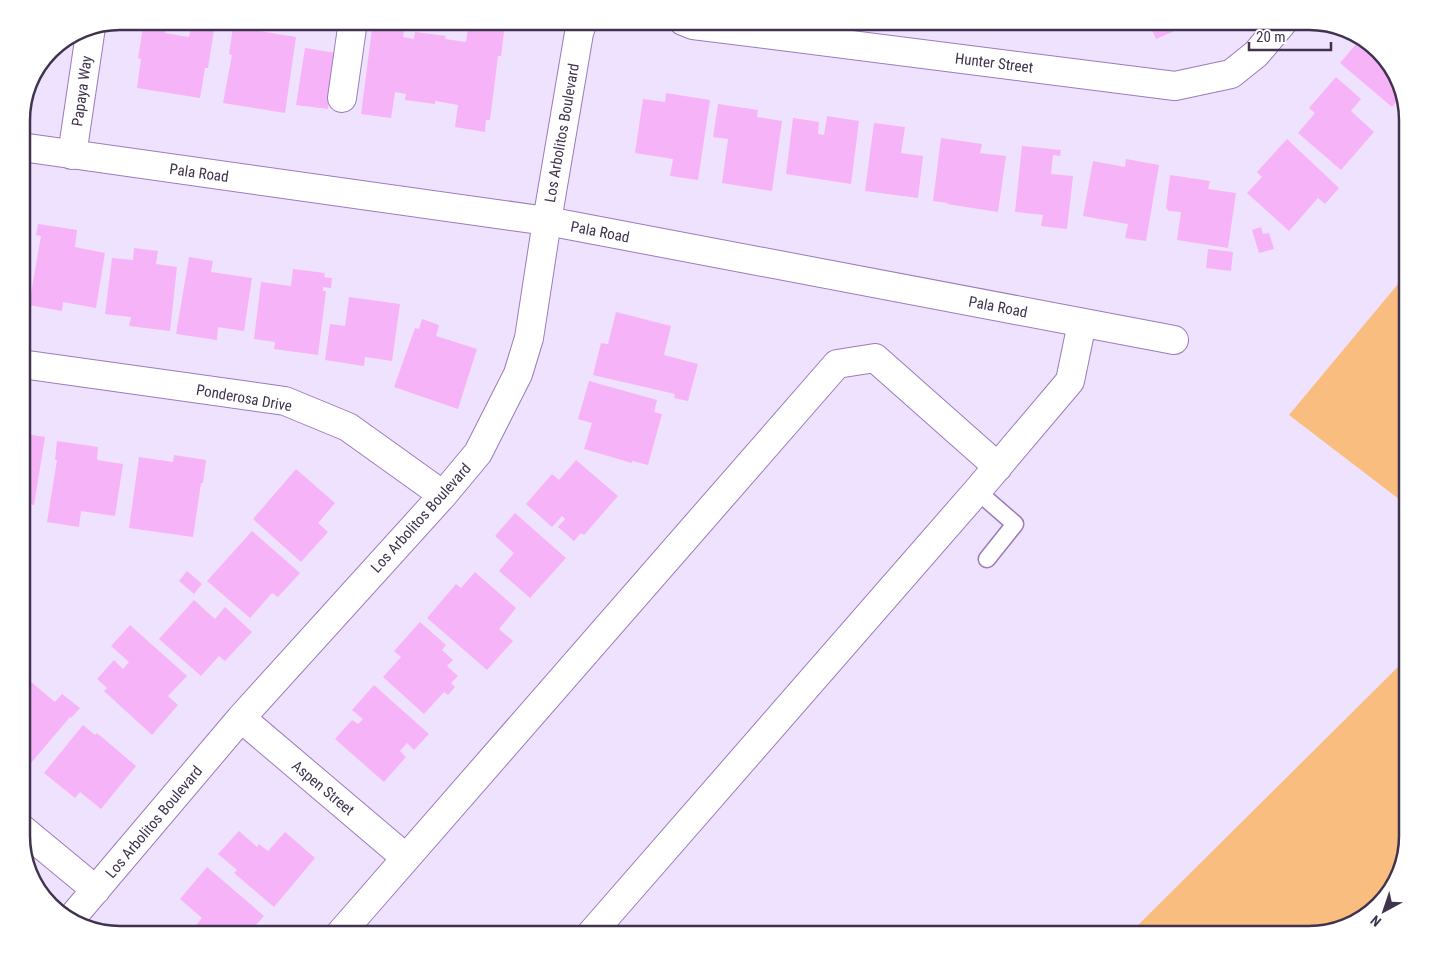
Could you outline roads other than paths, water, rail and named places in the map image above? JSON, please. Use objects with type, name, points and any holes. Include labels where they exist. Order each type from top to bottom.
[{"type":"street","points":[[342,98],[353,30]]},
{"type":"street","name":"Los Arbolitos Boulevard","points":[[75,914],[241,718],[443,495],[478,453],[518,374],[529,338],[580,30]]},
{"type":"street","name":"Hunter Street","points":[[733,30],[1175,86],[1231,74],[1256,54],[1276,30]]},
{"type":"street","name":"Papaya Way","points":[[72,155],[90,35]]},
{"type":"street","name":"Pala Road","points":[[30,148],[547,222],[1174,340]]},
{"type":"street","points":[[598,926],[977,491],[1070,381],[1082,323]]},
{"type":"street","points":[[347,926],[837,364],[875,358],[998,466]]},
{"type":"street","name":"Ponderosa Drive","points":[[30,365],[285,402],[348,427],[443,495]]},
{"type":"street","name":"Aspen Street","points":[[241,718],[406,858]]},
{"type":"street","points":[[30,835],[96,890]]},
{"type":"lane","points":[[977,491],[1016,524],[987,559]]}]
